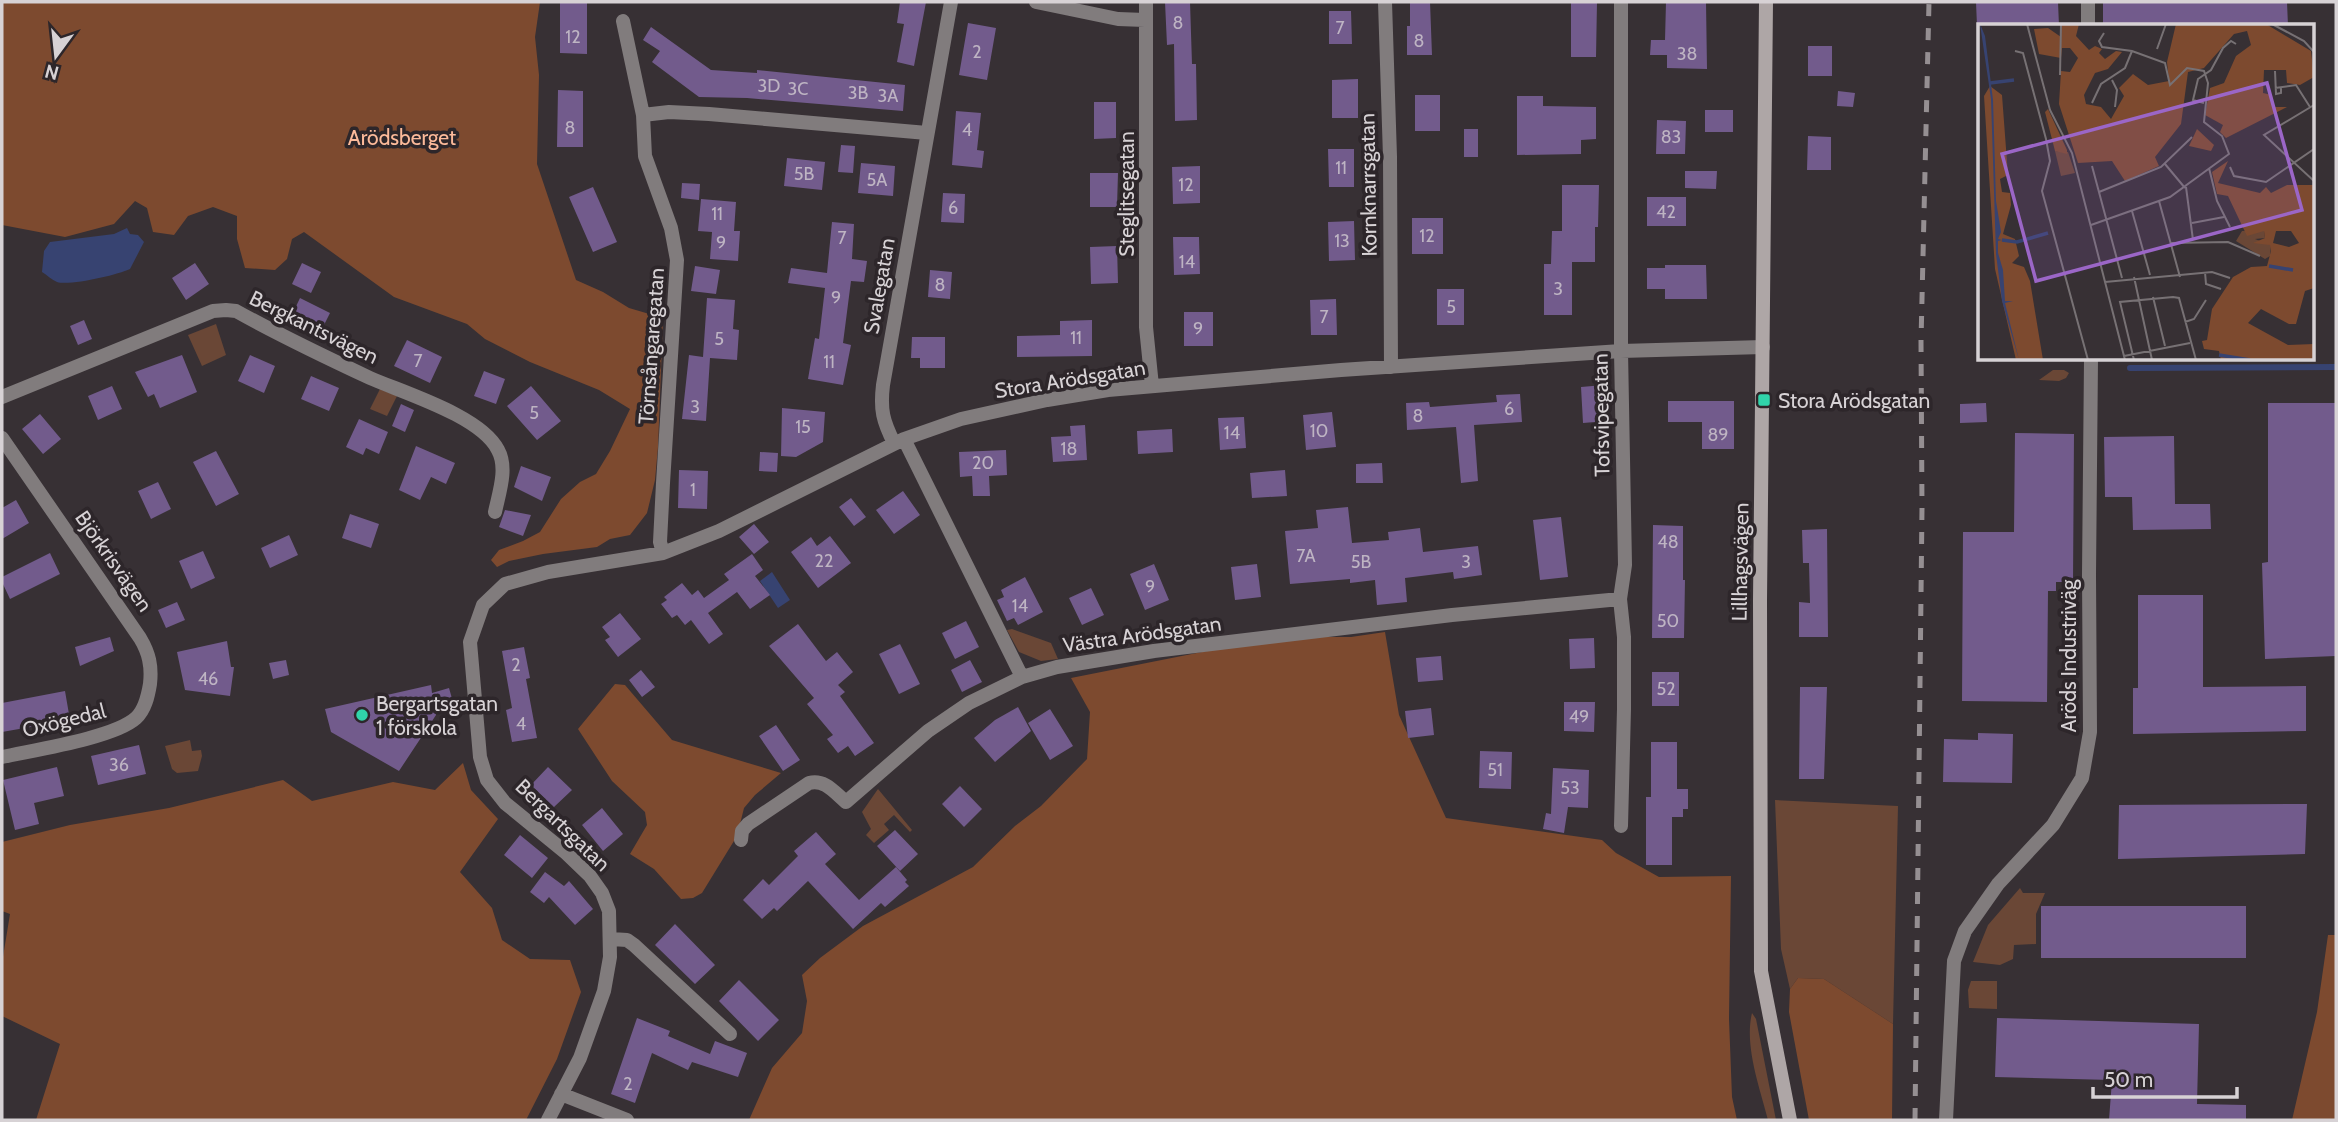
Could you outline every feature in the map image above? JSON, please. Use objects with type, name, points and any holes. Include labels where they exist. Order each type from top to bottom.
[{"type":"street","name":"Svalegatan","points":[[951,2],[881,407],[884,420],[899,441],[1022,677]]},
{"type":"street","points":[[1036,2],[1118,19],[1145,20]]},
{"type":"street","name":"Steglitsegatan","points":[[1146,2],[1146,327],[1152,386]]},
{"type":"street","name":"Kornknarrsgatan","points":[[1385,2],[1390,157],[1391,367]]},
{"type":"street","name":"Tofsvipegatan","points":[[1621,2],[1621,351],[1625,565],[1620,599],[1624,637],[1621,826]]},
{"type":"street","name":"Lillhagsvägen","points":[[1766,2],[1760,601],[1761,971],[1790,1120]]},
{"type":"street","points":[[2088,2],[2088,24]]},
{"type":"street","name":"Törnsångaregatan","points":[[623,21],[643,115],[645,156],[671,228],[677,260],[660,542],[663,554]]},
{"type":"street","points":[[643,115],[669,112],[709,114],[928,133]]},
{"type":"street","name":"Bergkantsvägen","points":[[2,397],[213,311],[236,311],[371,378],[427,401],[483,433],[499,452],[502,465],[495,512]]},
{"type":"street","name":"Stora Arödsgatan","points":[[470,662],[470,642],[482,605],[505,584],[548,572],[663,554],[719,531],[899,441],[961,419],[1047,400],[1152,386],[1621,351],[1763,347]]},
{"type":"street","name":"Aröds Industriväg","points":[[1945,1120],[1954,961],[1965,931],[1998,884],[2053,825],[2082,778],[2091,732],[2091,360]]},
{"type":"street","name":"Björkrisvägen","points":[[2,438],[115,599],[149,653],[151,671],[147,699],[135,719]]},
{"type":"street","name":"Västra Arödsgatan","points":[[741,840],[742,831],[748,824],[809,783],[824,783],[846,802],[928,731],[969,703],[1022,677],[1057,667],[1154,651],[1452,615],[1620,599]]},
{"type":"street","name":"Bergartsgatan","points":[[470,662],[480,757],[487,780],[505,803],[590,876],[602,893],[609,911],[611,939],[604,990],[593,1026],[548,1120]]},
{"type":"street","name":"Oxögedal","points":[[2,757],[108,733],[135,719]]},
{"type":"street","points":[[611,939],[627,940],[634,945],[730,1034]]},
{"type":"street","points":[[561,1094],[627,1120]]},
{"type":"shaded area","points":[[216,324],[226,355],[202,366],[188,335]]},
{"type":"shaded area","points":[[2053,370],[2069,373],[2059,381],[2039,380]]},
{"type":"shaded area","points":[[380,389],[397,396],[387,416],[370,409]]},
{"type":"shaded area","points":[[1012,629],[1051,643],[1058,659],[1041,661],[1019,652],[1007,630]]},
{"type":"shaded area","points":[[190,740],[192,751],[201,750],[198,771],[177,773],[172,769],[165,746]]},
{"type":"shaded area","points":[[878,789],[912,830],[910,832],[894,815],[884,824],[889,830],[874,843],[866,835],[871,829],[862,812]]},
{"type":"shaded area","points":[[1775,800],[1898,806],[1893,1024],[1824,979],[1798,978],[1790,989],[1781,949]]},
{"type":"shaded area","points":[[2020,888],[2023,893],[2045,893],[2036,914],[2036,944],[2014,945],[2013,959],[2000,965],[1973,962],[1988,925]]},
{"type":"shaded area","points":[[1971,981],[1997,981],[1997,1009],[1969,1008],[1968,990]]},
{"type":"shaded area","points":[[1752,1013],[1756,1019],[1776,1120],[1768,1120],[1754,1067],[1750,1039]]},
{"type":"green space","name":"Arödsberget","points":[[2,2],[540,2],[535,37],[539,75],[537,164],[576,280],[629,308],[663,318],[655,480],[647,513],[630,535],[610,539],[597,547],[543,554],[509,561],[497,567],[491,560],[499,550],[540,532],[561,499],[580,482],[596,474],[630,409],[599,390],[530,362],[485,339],[467,324],[394,297],[304,232],[292,239],[287,259],[275,270],[245,268],[237,239],[237,216],[213,207],[188,216],[174,235],[153,232],[147,208],[135,201],[114,224],[65,237],[2,225]]},
{"type":"green space","points":[[1385,632],[1399,715],[1446,818],[1602,840],[1616,853],[1659,877],[1731,876],[1729,1019],[1732,1097],[1737,1120],[749,1120],[772,1068],[802,1033],[807,1001],[802,975],[863,926],[973,867],[1015,826],[1041,806],[1087,759],[1090,712],[1071,678],[1227,647],[1304,637],[1351,637]]},
{"type":"green space","points":[[615,684],[625,685],[672,740],[781,773],[744,808],[737,836],[702,893],[693,898],[681,899],[654,869],[630,854],[647,825],[645,812],[612,781],[578,729]]},
{"type":"green space","points":[[463,763],[471,790],[498,819],[460,872],[492,908],[502,940],[530,959],[570,960],[581,992],[557,1059],[526,1120],[36,1120],[60,1044],[2,1016],[2,963],[10,914],[2,911],[2,842],[70,825],[169,808],[283,780],[312,801],[393,782],[435,790]]},
{"type":"green space","points":[[2328,935],[2336,935],[2336,1120],[2292,1120],[2317,1012]]},
{"type":"green space","points":[[1798,978],[1824,979],[1893,1024],[1892,1120],[1809,1120],[1789,1012],[1790,989]]},
{"type":"water","points":[[127,228],[130,234],[138,235],[144,242],[130,269],[94,279],[63,283],[42,272],[44,251],[50,242],[114,234]]},
{"type":"water","points":[[772,572],[790,600],[778,608],[760,581]]},
{"type":"building","points":[[560,2],[587,2],[587,54],[560,53]]},
{"type":"building","points":[[900,2],[926,2],[914,66],[897,62],[904,24],[897,23]]},
{"type":"building","points":[[1165,2],[1190,2],[1192,64],[1196,64],[1197,120],[1175,121],[1174,44],[1167,45]]},
{"type":"building","points":[[1410,2],[1430,2],[1432,55],[1407,55]]},
{"type":"building","points":[[1571,2],[1597,2],[1596,57],[1571,57]]},
{"type":"building","points":[[1666,2],[1706,2],[1707,69],[1667,68],[1667,55],[1650,55],[1651,40],[1665,40]]},
{"type":"building","points":[[1976,2],[2058,2],[2059,24],[1977,26]]},
{"type":"building","points":[[2103,2],[2287,2],[2288,24],[2103,24]]},
{"type":"building","points":[[1329,11],[1351,11],[1352,44],[1329,44]]},
{"type":"building","points":[[968,23],[996,28],[987,80],[959,75]]},
{"type":"building","points":[[651,27],[711,70],[757,73],[757,70],[905,85],[903,111],[747,98],[699,97],[652,62],[660,51],[643,40]]},
{"type":"building","points":[[1808,46],[1832,46],[1832,76],[1808,76]]},
{"type":"building","points":[[1358,79],[1358,118],[1332,118],[1332,80]]},
{"type":"building","points":[[558,90],[583,91],[583,147],[557,147]]},
{"type":"building","points":[[1838,91],[1855,93],[1853,107],[1837,106]]},
{"type":"building","points":[[1415,95],[1440,95],[1440,131],[1415,131]]},
{"type":"building","points":[[1517,96],[1543,96],[1543,106],[1596,107],[1596,139],[1581,140],[1581,154],[1517,155]]},
{"type":"building","points":[[1094,102],[1116,102],[1116,138],[1094,139]]},
{"type":"building","points":[[1705,110],[1733,110],[1733,132],[1705,132]]},
{"type":"building","points":[[956,111],[981,113],[977,150],[984,151],[982,168],[952,165]]},
{"type":"building","points":[[1657,120],[1686,121],[1685,154],[1656,154]]},
{"type":"building","points":[[1464,129],[1478,129],[1478,157],[1464,157]]},
{"type":"building","points":[[1808,136],[1831,137],[1831,170],[1807,170]]},
{"type":"building","points":[[841,145],[855,146],[853,173],[838,172]]},
{"type":"building","points":[[1328,149],[1354,149],[1354,187],[1329,187]]},
{"type":"building","points":[[787,158],[825,162],[822,190],[784,186]]},
{"type":"building","points":[[861,163],[895,166],[893,196],[858,193]]},
{"type":"building","points":[[1200,166],[1200,203],[1173,204],[1172,167]]},
{"type":"building","points":[[1685,171],[1717,171],[1716,189],[1685,188]]},
{"type":"building","points":[[1090,173],[1118,173],[1117,207],[1090,207]]},
{"type":"building","points":[[682,183],[700,184],[699,200],[681,198]]},
{"type":"building","points":[[1562,185],[1599,185],[1595,262],[1572,262],[1572,315],[1544,315],[1544,264],[1551,264],[1552,231],[1562,231]]},
{"type":"building","points":[[593,187],[617,242],[593,252],[569,197]]},
{"type":"building","points":[[943,193],[965,194],[964,223],[941,222]]},
{"type":"building","points":[[1647,197],[1686,197],[1686,226],[1647,226]]},
{"type":"building","points":[[701,199],[736,202],[734,231],[740,231],[738,261],[710,259],[712,232],[698,231]]},
{"type":"building","points":[[1412,218],[1443,218],[1443,254],[1412,254]]},
{"type":"building","points":[[1354,221],[1355,260],[1329,261],[1328,222]]},
{"type":"building","points":[[832,222],[854,224],[852,259],[867,261],[864,282],[851,281],[843,343],[851,345],[843,385],[808,379],[815,338],[819,339],[825,288],[788,283],[791,268],[827,273]]},
{"type":"building","points":[[1173,237],[1199,237],[1200,274],[1174,275]]},
{"type":"building","points":[[1117,246],[1118,283],[1091,284],[1090,247]]},
{"type":"building","points":[[195,263],[209,284],[186,300],[172,278]]},
{"type":"building","points":[[302,263],[321,272],[311,293],[292,284]]},
{"type":"building","points":[[1665,265],[1706,265],[1707,299],[1665,299],[1665,289],[1647,289],[1647,268],[1665,268]]},
{"type":"building","points":[[695,266],[720,270],[716,294],[691,291]]},
{"type":"building","points":[[930,270],[952,272],[950,299],[928,297]]},
{"type":"building","points":[[1437,289],[1464,289],[1464,325],[1437,325]]},
{"type":"building","points":[[300,298],[330,313],[320,333],[290,319]]},
{"type":"building","points":[[707,298],[735,300],[733,329],[739,330],[737,360],[710,358],[706,421],[682,419],[689,355],[703,357]]},
{"type":"building","points":[[1336,299],[1337,335],[1311,335],[1310,300]]},
{"type":"building","points":[[1184,312],[1213,312],[1213,346],[1184,346]]},
{"type":"building","points":[[84,320],[92,339],[78,345],[70,326]]},
{"type":"building","points":[[1092,320],[1092,356],[1017,357],[1017,336],[1060,335],[1060,321]]},
{"type":"building","points":[[912,337],[945,337],[945,368],[920,368],[920,358],[911,358]]},
{"type":"building","points":[[407,340],[442,357],[430,383],[394,366]]},
{"type":"building","points":[[182,355],[197,392],[160,408],[154,394],[148,397],[135,372]]},
{"type":"building","points":[[250,355],[275,366],[264,393],[238,381]]},
{"type":"building","points":[[484,371],[505,379],[496,404],[474,396]]},
{"type":"building","points":[[311,376],[339,388],[329,411],[301,399]]},
{"type":"building","points":[[1604,385],[1607,421],[1583,423],[1581,387]]},
{"type":"building","points":[[112,386],[122,409],[98,420],[88,396]]},
{"type":"building","points":[[531,386],[561,421],[537,440],[507,406]]},
{"type":"building","points":[[1520,394],[1522,422],[1474,425],[1478,481],[1461,483],[1456,427],[1407,430],[1406,403],[1429,402],[1430,407],[1497,402],[1496,395]]},
{"type":"building","points":[[1668,401],[1734,401],[1734,449],[1702,449],[1702,422],[1668,422]]},
{"type":"building","points":[[1986,403],[1987,422],[1960,423],[1960,404]]},
{"type":"building","points":[[2268,403],[2336,403],[2336,656],[2265,659],[2262,563],[2268,562]]},
{"type":"building","points":[[401,404],[414,410],[405,432],[392,426]]},
{"type":"building","points":[[782,408],[825,412],[823,442],[796,457],[781,456]]},
{"type":"building","points":[[1332,412],[1336,447],[1306,450],[1303,415]]},
{"type":"building","points":[[40,414],[61,439],[43,454],[22,429]]},
{"type":"building","points":[[1244,417],[1246,448],[1220,450],[1218,418]]},
{"type":"building","points":[[359,419],[388,432],[379,454],[366,448],[363,455],[346,447]]},
{"type":"building","points":[[1085,425],[1087,460],[1053,462],[1051,437],[1071,436],[1070,426]]},
{"type":"building","points":[[1172,429],[1173,452],[1138,454],[1137,431]]},
{"type":"building","points":[[2015,433],[2074,434],[2073,582],[2056,582],[2056,591],[2048,591],[2047,702],[1962,701],[1963,532],[2014,532]]},
{"type":"building","points":[[2174,436],[2175,504],[2210,504],[2211,529],[2133,530],[2132,497],[2105,497],[2104,437]]},
{"type":"building","points":[[416,446],[455,463],[446,484],[431,477],[420,500],[399,490]]},
{"type":"building","points":[[1006,450],[1007,475],[989,476],[990,496],[973,496],[972,476],[960,477],[959,452]]},
{"type":"building","points":[[216,451],[239,494],[216,506],[193,462]]},
{"type":"building","points":[[760,452],[778,453],[777,472],[759,471]]},
{"type":"building","points":[[1382,463],[1383,483],[1356,483],[1356,464]]},
{"type":"building","points":[[521,466],[551,477],[542,501],[514,487]]},
{"type":"building","points":[[679,470],[708,471],[707,509],[678,508]]},
{"type":"building","points":[[1285,470],[1287,496],[1252,498],[1250,473]]},
{"type":"building","points":[[158,482],[171,509],[151,519],[138,491]]},
{"type":"building","points":[[903,491],[920,515],[894,534],[876,510]]},
{"type":"building","points":[[851,498],[866,517],[854,526],[839,507]]},
{"type":"building","points":[[16,500],[29,523],[2,539],[2,508]]},
{"type":"building","points":[[1348,507],[1352,543],[1389,540],[1388,532],[1420,528],[1423,552],[1478,546],[1482,575],[1454,579],[1453,572],[1405,578],[1407,602],[1377,605],[1375,580],[1350,583],[1350,579],[1290,584],[1285,531],[1318,528],[1316,510]]},
{"type":"building","points":[[505,510],[531,515],[523,536],[499,527]]},
{"type":"building","points":[[350,514],[379,524],[371,548],[342,538]]},
{"type":"building","points":[[1561,517],[1568,577],[1540,580],[1533,520]]},
{"type":"building","points":[[754,524],[769,542],[754,554],[739,537]]},
{"type":"building","points":[[1653,525],[1683,526],[1684,638],[1652,638]]},
{"type":"building","points":[[1827,529],[1828,637],[1799,637],[1799,602],[1810,603],[1809,563],[1803,563],[1802,530]]},
{"type":"building","points":[[289,535],[298,555],[270,568],[261,548]]},
{"type":"building","points":[[830,536],[851,563],[818,588],[791,552],[811,537],[817,546]]},
{"type":"building","points":[[203,551],[215,578],[191,589],[179,561]]},
{"type":"building","points":[[50,553],[60,574],[10,599],[2,577]]},
{"type":"building","points":[[752,554],[763,570],[755,576],[770,595],[750,609],[737,592],[708,613],[723,634],[709,644],[691,620],[685,625],[677,615],[672,618],[661,604],[667,600],[664,597],[682,583],[692,595],[698,590],[704,598],[729,580],[724,574]]},
{"type":"building","points":[[1154,564],[1169,600],[1145,610],[1130,574]]},
{"type":"building","points":[[1257,564],[1261,597],[1235,600],[1231,567]]},
{"type":"building","points":[[1025,577],[1043,612],[1018,625],[1014,618],[1007,621],[997,600],[1004,597],[1001,590]]},
{"type":"building","points":[[1091,588],[1104,615],[1082,625],[1069,598]]},
{"type":"building","points":[[2138,595],[2203,595],[2203,687],[2306,686],[2306,731],[2133,734],[2133,688],[2138,688]]},
{"type":"building","points":[[177,602],[185,620],[166,628],[158,610]]},
{"type":"building","points":[[620,613],[641,639],[618,657],[605,640],[610,637],[602,627]]},
{"type":"building","points":[[966,621],[979,647],[955,659],[942,633]]},
{"type":"building","points":[[798,624],[826,661],[837,652],[853,672],[838,685],[845,692],[840,696],[874,743],[855,756],[848,746],[838,753],[827,739],[833,735],[807,704],[814,698],[769,646]]},
{"type":"building","points":[[110,637],[114,651],[80,666],[75,647]]},
{"type":"building","points":[[1594,638],[1595,668],[1570,669],[1569,639]]},
{"type":"building","points":[[227,641],[231,667],[234,667],[230,696],[185,690],[177,652]]},
{"type":"building","points":[[900,644],[920,684],[899,694],[879,654]]},
{"type":"building","points":[[524,647],[530,678],[526,679],[537,738],[512,742],[506,710],[512,708],[502,651]]},
{"type":"building","points":[[1441,656],[1443,680],[1418,682],[1416,658]]},
{"type":"building","points":[[286,660],[289,675],[273,679],[269,663]]},
{"type":"building","points":[[970,660],[982,682],[962,692],[951,670]]},
{"type":"building","points":[[641,670],[655,687],[642,697],[629,680]]},
{"type":"building","points":[[1652,672],[1679,672],[1679,706],[1652,706]]},
{"type":"building","points":[[431,685],[432,693],[449,688],[453,702],[435,707],[436,715],[399,771],[331,732],[325,709]]},
{"type":"building","points":[[1800,687],[1827,687],[1824,779],[1799,779]]},
{"type":"building","points":[[65,691],[70,720],[2,732],[2,703]]},
{"type":"building","points":[[1564,702],[1595,702],[1594,732],[1564,731]]},
{"type":"building","points":[[1018,707],[1031,731],[995,762],[974,738],[995,720]]},
{"type":"building","points":[[1431,708],[1434,735],[1408,738],[1405,711]]},
{"type":"building","points":[[1050,709],[1073,746],[1050,760],[1028,723]]},
{"type":"building","points":[[776,725],[800,760],[783,771],[759,736]]},
{"type":"building","points":[[1978,733],[2013,734],[2012,783],[1943,782],[1944,739],[1978,740]]},
{"type":"building","points":[[1651,742],[1677,742],[1677,789],[1688,789],[1688,809],[1683,809],[1683,817],[1672,817],[1672,865],[1646,865],[1646,797],[1651,797]]},
{"type":"building","points":[[139,745],[146,774],[98,785],[91,756]]},
{"type":"building","points":[[1480,751],[1512,752],[1511,789],[1479,788]]},
{"type":"building","points":[[57,767],[64,796],[34,803],[39,824],[15,830],[3,780]]},
{"type":"building","points":[[548,767],[572,790],[554,807],[531,785]]},
{"type":"building","points":[[1553,768],[1589,770],[1588,808],[1568,807],[1564,833],[1543,829],[1546,813],[1551,814]]},
{"type":"building","points":[[960,786],[982,809],[964,827],[942,804]]},
{"type":"building","points":[[2307,804],[2305,854],[2118,859],[2119,805]]},
{"type":"building","points":[[602,808],[623,834],[603,851],[582,825]]},
{"type":"building","points":[[895,830],[918,854],[900,871],[877,846]]},
{"type":"building","points":[[816,832],[836,854],[825,864],[859,900],[896,867],[909,886],[885,907],[881,903],[853,929],[808,881],[777,911],[774,908],[762,919],[743,900],[763,879],[769,885],[798,856],[794,851]]},
{"type":"building","points":[[520,835],[548,858],[532,878],[504,855]]},
{"type":"building","points":[[545,872],[564,886],[569,881],[593,909],[575,925],[549,897],[544,903],[530,892]]},
{"type":"building","points":[[2041,906],[2246,906],[2246,958],[2041,958]]},
{"type":"building","points":[[675,924],[715,965],[695,984],[655,945]]},
{"type":"building","points":[[739,980],[779,1020],[758,1041],[719,1001]]},
{"type":"building","points":[[637,1018],[670,1031],[668,1036],[710,1054],[715,1041],[747,1053],[738,1077],[692,1062],[688,1070],[652,1053],[635,1103],[611,1094]]},
{"type":"building","points":[[1997,1018],[2199,1024],[2197,1104],[2246,1105],[2246,1120],[2109,1120],[2112,1080],[1995,1077]]},
{"type":"waterway","points":[[2130,368],[2336,367]]},
{"type":"railway","points":[[1915,1120],[1922,508],[1921,341],[1929,2]]},
{"type":"place","name":"Stora Arödsgatan","points":[[1764,400]]},
{"type":"place","name":"Bergartsgatan 1 förskola","points":[[362,715]]}]
